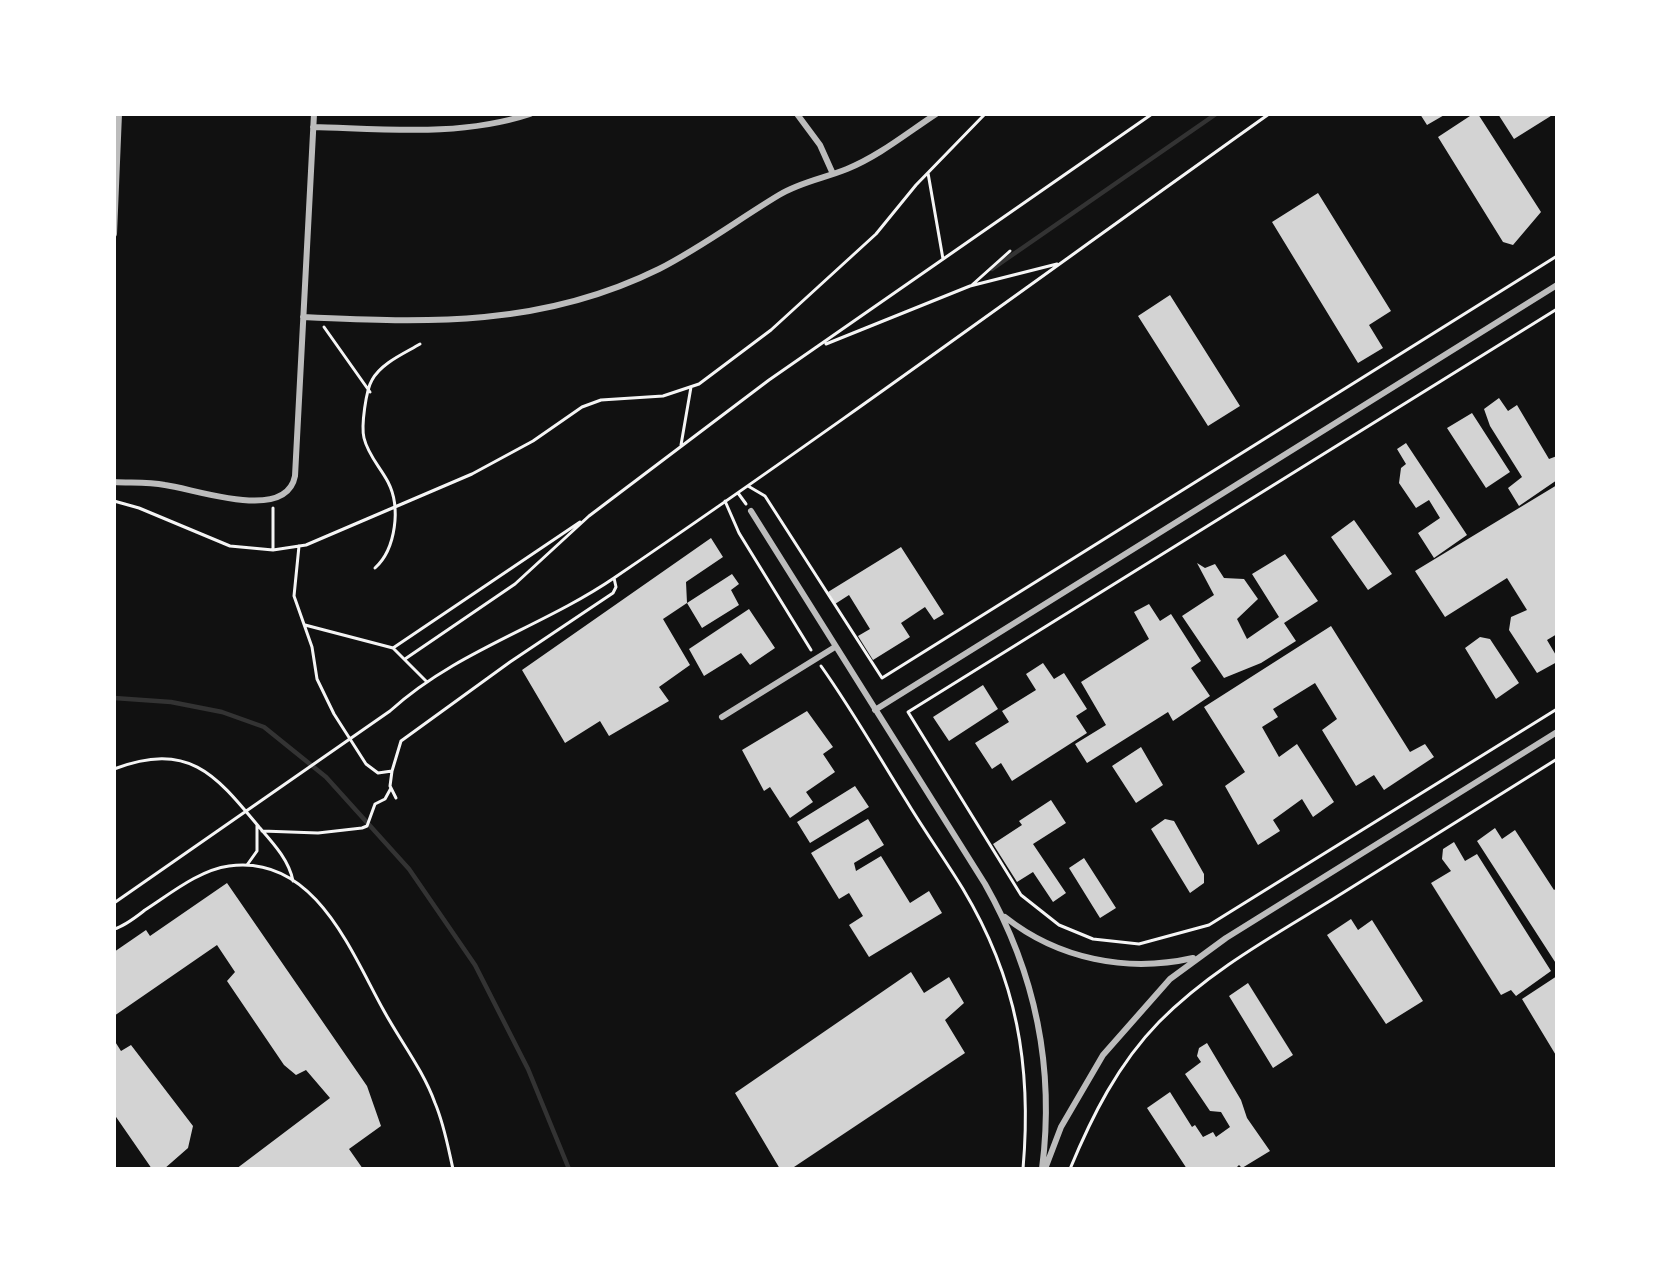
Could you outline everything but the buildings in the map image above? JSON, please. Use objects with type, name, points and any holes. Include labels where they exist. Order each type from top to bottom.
[{"type":"street","points":[[114,234],[119,114]]},
{"type":"street","points":[[114,482],[166,485],[226,497],[273,500],[286,494],[291,488],[295,476],[314,114]]},
{"type":"street","points":[[313,127],[447,130],[488,126],[530,114]]},
{"type":"street","points":[[797,114],[820,145],[833,174]]},
{"type":"street","points":[[303,317],[417,322],[456,321],[510,315],[570,301],[631,281],[658,269],[731,228],[778,195],[869,159],[936,114]]},
{"type":"street","points":[[875,710],[1557,285]]},
{"type":"street","points":[[751,511],[1002,914],[1018,949],[1041,1035],[1047,1113],[1043,1169]]},
{"type":"street","points":[[722,717],[835,647]]},
{"type":"street","points":[[1043,1169],[1061,1127],[1103,1055],[1142,1008],[1170,979],[1197,957],[1557,732]]},
{"type":"street","points":[[1002,914],[1026,934],[1082,956],[1113,963],[1170,963],[1197,957]]},
{"type":"path","points":[[114,501],[139,508],[213,541],[245,549],[273,550],[299,546],[482,468],[533,441],[582,407],[601,400],[663,396],[691,387],[722,369],[771,330],[876,234],[928,172],[985,114]]},
{"type":"path","points":[[393,648],[589,516],[819,346],[1152,114]]},
{"type":"path","points":[[114,903],[390,711],[426,681],[480,649],[576,602],[614,578],[748,486],[1269,114]]},
{"type":"path","points":[[928,172],[943,259]]},
{"type":"path","points":[[970,286],[1010,251]]},
{"type":"path","points":[[748,486],[765,496],[882,678],[1557,256]]},
{"type":"path","points":[[819,346],[970,286],[1059,264]]},
{"type":"path","points":[[1557,309],[908,712],[1021,895],[1059,925],[1093,939],[1139,944],[1209,925],[1557,709]]},
{"type":"path","points":[[323,326],[369,392]]},
{"type":"path","points":[[375,568],[391,543],[394,507],[388,482],[375,463],[363,436],[364,413],[372,380],[388,363],[420,344]]},
{"type":"path","points":[[681,447],[691,387]]},
{"type":"path","points":[[273,500],[273,550]]},
{"type":"path","points":[[726,501],[740,533],[816,659],[964,891],[991,943],[1007,984],[1022,1051],[1027,1114],[1023,1169]]},
{"type":"path","points":[[405,659],[515,584],[589,516]]},
{"type":"path","points":[[299,546],[294,596],[305,625],[317,679],[334,714],[366,764],[378,773],[393,771]]},
{"type":"path","points":[[262,831],[309,833],[367,826],[375,804],[385,799],[391,788],[401,741],[510,662],[613,593],[616,586],[614,578]]},
{"type":"path","points":[[305,625],[393,648],[426,681]]},
{"type":"path","points":[[1070,1169],[1097,1108],[1116,1075],[1158,1023],[1184,999],[1214,974],[1280,931],[1557,759]]},
{"type":"path","points":[[114,769],[154,760],[194,765],[219,780],[283,857],[293,881]]},
{"type":"path","points":[[391,788],[396,798]]},
{"type":"path","points":[[247,865],[257,851],[258,825]]},
{"type":"path","points":[[114,929],[201,875],[228,866],[247,865],[277,873],[304,888],[333,917],[344,934],[435,1101],[453,1169]]},
{"type":"waterway","points":[[992,269],[1216,114]]},
{"type":"waterway","points":[[114,698],[171,702],[222,712],[264,727],[326,777],[409,869],[475,965],[528,1069],[569,1169]]}]
